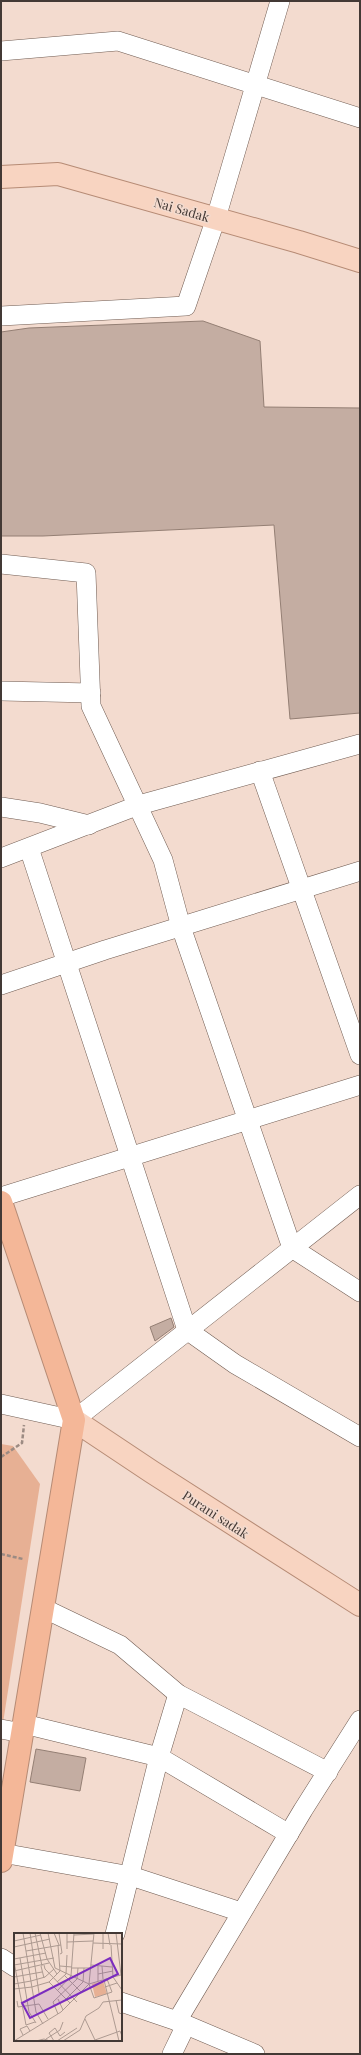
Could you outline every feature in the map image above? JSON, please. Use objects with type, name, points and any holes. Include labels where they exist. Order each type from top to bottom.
[{"type":"highway","points":[[1,1202],[74,1420],[23,1729],[5,1811],[2,1857]]},
{"type":"main road","name":"Nai Sadak","points":[[1,176],[58,174],[216,218],[360,261]]},
{"type":"main road","name":"Purani sadak","points":[[74,1420],[152,1472],[360,1605]]},
{"type":"street","points":[[1,316],[186,306],[216,218],[280,1]]},
{"type":"street","points":[[1,51],[118,41],[360,118]]},
{"type":"street","points":[[1,564],[86,573],[91,706],[163,860],[181,928],[292,1248],[360,1292]]},
{"type":"street","points":[[1,691],[91,693]]},
{"type":"street","points":[[1,858],[139,806],[360,744]]},
{"type":"street","points":[[260,771],[360,1055]]},
{"type":"street","points":[[1,807],[40,813],[89,825]]},
{"type":"street","points":[[29,848],[68,963],[187,1330],[235,1364],[360,1437]]},
{"type":"street","points":[[1,985],[360,871]]},
{"type":"street","points":[[1,1197],[360,1085]]},
{"type":"street","points":[[1,1404],[74,1420],[360,1195]]},
{"type":"street","points":[[43,1608],[120,1645],[178,1694],[328,1772]]},
{"type":"street","points":[[115,1933],[131,1876],[159,1757],[178,1694]]},
{"type":"street","points":[[172,2054],[181,2023],[242,1912],[360,1720]]},
{"type":"street","points":[[1,1729],[23,1729],[159,1757],[289,1834]]},
{"type":"street","points":[[2,1857],[131,1876],[242,1912]]},
{"type":"street","points":[[1,1958],[14,1966]]},
{"type":"street","points":[[122,2002],[181,2023],[256,2054]]},
{"type":"path","points":[[1,1457],[22,1443],[25,1409]]},
{"type":"path","points":[[1,1554],[23,1559]]},
{"type":"shaded area","points":[[1,1444],[13,1446],[40,1484],[3,1723],[1,1722]]},
{"type":"building","points":[[203,321],[260,341],[264,407],[360,408],[360,713],[290,719],[274,525],[43,536],[1,536],[1,332],[29,328]]},
{"type":"building","points":[[171,1318],[174,1327],[155,1341],[150,1327]]},
{"type":"building","points":[[36,1749],[86,1758],[80,1791],[30,1782]]}]
